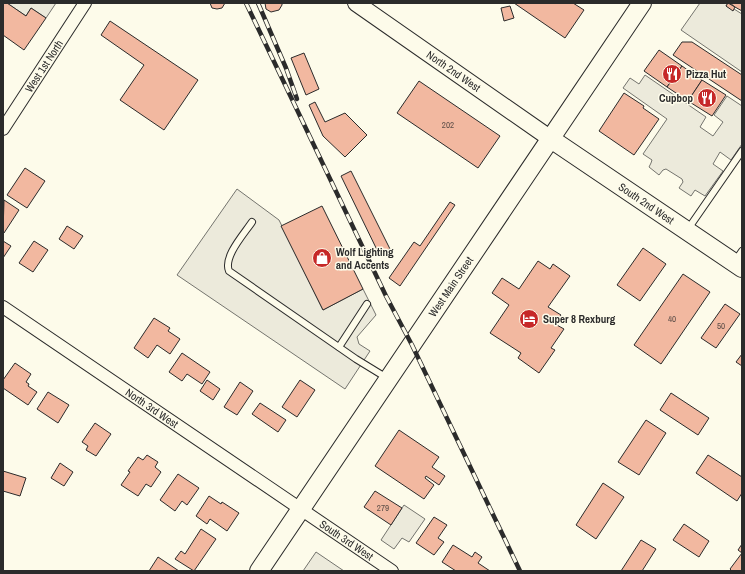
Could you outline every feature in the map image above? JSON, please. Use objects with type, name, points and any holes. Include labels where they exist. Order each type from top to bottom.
[{"type":"main road","name":"West Main Street","points":[[259,571],[642,3]]},
{"type":"main road","name":"North 2nd West","points":[[362,5],[551,139]]},
{"type":"main road","name":"South 2nd West","points":[[551,139],[687,231],[739,260]]},
{"type":"street","name":"West 1st North","points":[[3,129],[85,3]]},
{"type":"street","name":"North 3rd West","points":[[3,307],[301,509]]},
{"type":"street","name":"South 3rd West","points":[[301,509],[392,571]]},
{"type":"lane","points":[[687,231],[742,151]]},
{"type":"lane","points":[[252,222],[228,257],[227,266],[229,271],[388,379]]},
{"type":"lane","points":[[339,347],[367,304]]},
{"type":"shaded area","points":[[7,3],[56,3],[46,18],[31,8],[26,16]]},
{"type":"shaded area","points":[[700,3],[726,3],[726,6],[742,14],[742,72],[681,30]]},
{"type":"shaded area","points":[[645,75],[706,117],[700,127],[713,136],[723,122],[714,115],[727,96],[742,106],[742,144],[731,160],[720,152],[713,164],[723,171],[705,196],[695,190],[691,196],[679,188],[683,182],[682,179],[666,169],[659,175],[649,167],[652,160],[643,154],[667,119],[623,88],[630,78],[639,84]]},
{"type":"shaded area","points":[[237,189],[279,220],[323,310],[363,289],[376,315],[357,337],[359,344],[370,351],[345,389],[177,275]]},
{"type":"shaded area","points":[[404,505],[425,519],[409,542],[402,538],[394,549],[381,540]]},
{"type":"shaded area","points":[[316,552],[344,571],[303,571]]},
{"type":"building","points":[[3,3],[7,3],[26,16],[31,8],[46,18],[24,50],[3,35]]},
{"type":"building","points":[[210,3],[225,3],[222,8],[217,9],[212,8]]},
{"type":"building","points":[[265,3],[282,3],[282,5],[279,10],[271,12],[266,9]]},
{"type":"building","points":[[514,3],[573,3],[584,10],[565,38]]},
{"type":"building","points":[[728,3],[735,7],[733,11],[726,6]]},
{"type":"building","points":[[730,3],[742,3],[742,11],[735,7]]},
{"type":"building","points":[[510,6],[514,18],[504,21],[501,8]]},
{"type":"building","points":[[110,21],[198,80],[164,130],[120,100],[144,65],[101,35]]},
{"type":"building","points":[[682,42],[692,42],[742,75],[742,101],[673,55]]},
{"type":"building","points":[[659,50],[682,66],[667,87],[644,71]]},
{"type":"building","points":[[304,53],[319,89],[306,95],[291,58]]},
{"type":"building","points":[[682,66],[702,80],[688,101],[667,87]]},
{"type":"building","name":"Cupbop","points":[[702,80],[726,95],[712,116],[688,101]]},
{"type":"building","points":[[419,81],[500,136],[478,168],[397,113]]},
{"type":"building","points":[[624,93],[644,106],[643,108],[659,119],[634,155],[599,131]]},
{"type":"building","points":[[315,102],[325,122],[345,113],[367,135],[345,157],[323,136],[309,105]]},
{"type":"building","points":[[25,168],[45,181],[27,208],[7,195]]},
{"type":"building","points":[[351,171],[390,249],[379,254],[341,176]]},
{"type":"building","points":[[4,200],[19,210],[4,233],[3,232]]},
{"type":"building","points":[[450,202],[455,205],[400,286],[389,278],[414,242],[420,246]]},
{"type":"building","name":"Wolf Lighting and Accents","points":[[322,206],[363,289],[323,310],[281,226]]},
{"type":"building","points":[[67,226],[83,236],[74,249],[59,239]]},
{"type":"building","points":[[3,241],[11,246],[3,258]]},
{"type":"building","points":[[34,241],[48,250],[33,272],[19,263]]},
{"type":"building","points":[[643,248],[666,264],[640,301],[617,285]]},
{"type":"building","name":"Super 8 Rexburg","points":[[538,261],[550,269],[553,264],[570,276],[548,307],[561,315],[555,324],[564,329],[551,348],[555,350],[539,373],[518,358],[521,353],[490,333],[509,305],[492,293],[502,278],[519,289]]},
{"type":"building","points":[[683,274],[710,292],[661,364],[634,345]]},
{"type":"building","points":[[725,304],[740,314],[716,348],[701,338]]},
{"type":"building","points":[[154,318],[170,328],[168,331],[180,339],[170,354],[157,345],[148,358],[134,348]]},
{"type":"building","points":[[182,353],[210,372],[202,384],[187,374],[182,381],[169,372]]},
{"type":"building","points":[[742,354],[742,366],[736,362]]},
{"type":"building","points":[[15,363],[31,374],[26,382],[29,384],[28,386],[37,392],[28,405],[3,388],[3,380]]},
{"type":"building","points":[[207,380],[220,389],[213,400],[200,391]]},
{"type":"building","points":[[300,380],[315,390],[297,417],[282,407]]},
{"type":"building","points":[[240,382],[253,391],[237,415],[224,407]]},
{"type":"building","points":[[48,392],[69,405],[58,423],[37,409]]},
{"type":"building","points":[[671,393],[709,418],[698,435],[660,410]]},
{"type":"building","points":[[260,403],[286,420],[278,432],[252,414]]},
{"type":"building","points":[[646,420],[666,433],[639,475],[618,462]]},
{"type":"building","points":[[95,423],[111,434],[96,456],[86,450],[88,446],[82,442]]},
{"type":"building","points":[[399,430],[439,457],[432,467],[445,476],[439,485],[426,476],[425,478],[434,485],[424,499],[375,466]]},
{"type":"building","points":[[147,455],[158,462],[155,467],[161,472],[151,487],[146,484],[138,496],[121,485],[130,472],[128,471],[138,457],[143,460]]},
{"type":"building","points":[[708,455],[742,477],[742,493],[737,501],[696,473]]},
{"type":"building","points":[[60,463],[73,472],[64,486],[51,478]]},
{"type":"building","points":[[3,471],[26,478],[20,496],[3,491]]},
{"type":"building","points":[[178,474],[199,488],[187,505],[182,501],[175,511],[160,500]]},
{"type":"building","points":[[603,483],[624,497],[596,539],[576,525]]},
{"type":"building","points":[[375,491],[402,508],[391,525],[364,507]]},
{"type":"building","points":[[209,496],[239,513],[227,531],[210,519],[207,524],[196,516]]},
{"type":"building","points":[[434,517],[447,525],[438,538],[444,542],[434,555],[416,543]]},
{"type":"building","points":[[684,524],[709,541],[699,557],[673,540]]},
{"type":"building","points":[[201,529],[216,539],[194,571],[175,559],[181,551],[185,554]]},
{"type":"building","points":[[641,540],[656,549],[642,571],[621,571]]},
{"type":"building","points":[[742,544],[742,553],[738,550]]},
{"type":"building","points":[[453,545],[472,557],[475,552],[482,557],[478,563],[490,571],[456,571],[442,562]]},
{"type":"building","points":[[742,553],[742,571],[732,571],[730,569]]},
{"type":"building","points":[[158,557],[179,571],[149,571]]},
{"type":"railway","points":[[246,3],[386,296],[412,345],[520,571]]},
{"type":"railway","points":[[258,3],[286,68],[297,99]]},
{"type":"place","name":"Pizza Hut","points":[[672,74]]},
{"type":"place","name":"Cupbop","points":[[707,98]]},
{"type":"place","name":"Wolf Lighting and Accents","points":[[322,258]]},
{"type":"place","name":"Super 8 Rexburg","points":[[529,319]]}]
